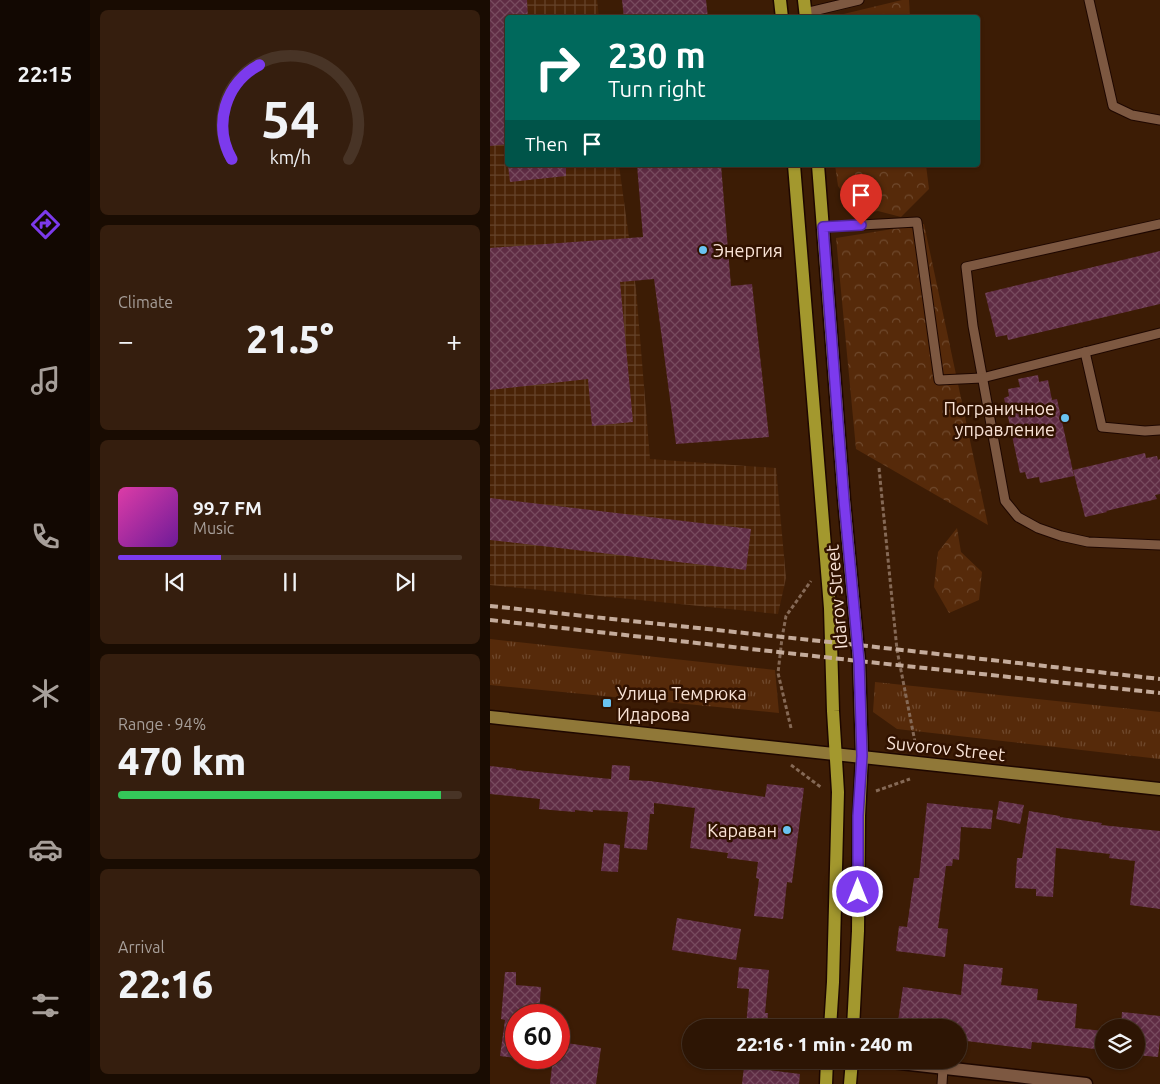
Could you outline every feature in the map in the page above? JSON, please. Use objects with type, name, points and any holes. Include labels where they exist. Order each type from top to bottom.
[{"type":"main road","points":[[780,0],[782,15]]},
{"type":"main road","points":[[804,0],[806,15]]},
{"type":"main road","name":"Idarov Street","points":[[794,167],[830,608],[838,792],[831,1019]]},
{"type":"main road","name":"Idarov Street","points":[[818,167],[844,500],[858,645],[862,756],[858,816],[858,931],[853,1019]]},
{"type":"main road","points":[[826,1084],[827,1069]]},
{"type":"main road","points":[[850,1084],[851,1069]]},
{"type":"street","name":"Suvorov Street","points":[[490,716],[1160,789]]},
{"type":"street","points":[[952,1069],[1086,1084]]},
{"type":"lane","points":[[806,15],[859,0]]},
{"type":"lane","points":[[1089,0],[1114,106],[1132,115],[1160,120]]},
{"type":"lane","points":[[823,227],[917,222],[939,380],[982,378],[1160,333]]},
{"type":"lane","points":[[1160,224],[966,267],[973,326],[1005,502],[1018,517],[1038,528],[1061,536],[1088,542],[1160,545]]},
{"type":"lane","points":[[1085,352],[1102,427],[1145,431],[1160,430]]},
{"type":"lane","points":[[942,1084],[943,1069]]},
{"type":"path","points":[[879,468],[897,650],[915,742]]},
{"type":"path","points":[[791,728],[778,673],[782,638],[786,616],[811,581]]},
{"type":"path","points":[[791,765],[826,792]]},
{"type":"path","points":[[873,792],[913,777]]},
{"type":"shaded area","points":[[490,0],[597,0],[599,15],[505,15],[505,167],[619,167],[636,289],[650,459],[776,468],[786,578],[778,614],[490,585]]},
{"type":"green space","points":[[902,0],[909,0],[910,15],[839,15]]},
{"type":"green space","points":[[835,167],[926,167],[929,189],[901,217],[878,211],[858,215],[838,186]]},
{"type":"green space","points":[[924,224],[988,525],[856,449],[836,238]]},
{"type":"green space","points":[[957,528],[961,552],[982,572],[979,600],[949,613],[934,587],[938,552]]},
{"type":"green space","points":[[490,639],[775,670],[779,713],[490,685]]},
{"type":"green space","points":[[875,682],[1160,712],[1160,759],[897,729],[873,712]]},
{"type":"building","points":[[490,0],[527,0],[528,15],[505,15],[505,144],[490,146]]},
{"type":"building","points":[[622,0],[706,0],[708,15],[624,15]]},
{"type":"building","points":[[508,167],[566,167],[566,176],[510,182]]},
{"type":"building","points":[[637,167],[721,167],[731,286],[752,284],[769,437],[676,444],[654,279],[620,282],[633,422],[592,426],[588,379],[490,390],[490,248],[643,237]]},
{"type":"building","points":[[1160,251],[1160,304],[1008,340],[1007,335],[996,337],[985,293]]},
{"type":"building","points":[[1038,375],[1039,382],[1048,380],[1052,400],[1057,399],[1074,476],[1040,483],[1039,477],[1027,479],[1025,472],[1020,473],[1004,398],[1009,396],[1008,389],[1020,387],[1018,379]]},
{"type":"building","points":[[1145,453],[1146,458],[1157,456],[1158,460],[1160,459],[1160,494],[1155,495],[1157,499],[1085,517],[1073,470]]},
{"type":"building","points":[[490,498],[751,529],[746,570],[490,540]]},
{"type":"building","points":[[612,765],[630,766],[629,780],[650,781],[765,797],[767,784],[804,788],[792,883],[787,882],[783,919],[754,916],[759,879],[756,878],[758,862],[727,858],[728,853],[690,848],[695,808],[654,803],[654,814],[650,814],[647,850],[624,848],[628,812],[575,810],[575,812],[539,809],[540,799],[490,794],[490,766],[611,779]]},
{"type":"building","points":[[999,801],[1024,805],[1020,824],[996,819]]},
{"type":"building","points":[[927,803],[993,810],[991,829],[961,827],[959,860],[953,859],[952,866],[946,866],[938,928],[948,929],[945,957],[896,951],[899,926],[907,927],[914,878],[919,878]]},
{"type":"building","points":[[1029,811],[1102,823],[1101,825],[1160,831],[1160,909],[1130,905],[1135,861],[1109,858],[1110,854],[1056,848],[1053,897],[1036,896],[1036,889],[1015,888],[1017,858],[1022,858]]},
{"type":"building","points":[[604,843],[620,845],[618,872],[601,871]]},
{"type":"building","points":[[677,918],[741,929],[736,960],[672,950]]},
{"type":"building","points":[[964,964],[1003,968],[1001,985],[1038,989],[1037,1000],[1077,1004],[1075,1028],[1095,1030],[1095,1049],[1032,1042],[1031,1049],[967,1041],[967,1019],[898,1019],[903,987],[961,995]]},
{"type":"building","points":[[739,967],[769,970],[765,1013],[768,1013],[768,1019],[747,1019],[749,989],[737,988]]},
{"type":"building","points":[[505,972],[516,972],[516,985],[541,987],[540,1004],[505,1004],[505,1020],[501,1019]]},
{"type":"building","points":[[1122,1012],[1160,1016],[1158,1057],[1145,1056],[1145,1019],[1122,1019]]},
{"type":"building","points":[[505,1020],[505,1057],[500,1056]]},
{"type":"building","points":[[570,1044],[601,1048],[596,1084],[550,1084],[552,1069],[570,1069]]},
{"type":"building","points":[[744,1069],[800,1074],[799,1084],[742,1084]]},
{"type":"railway","points":[[490,606],[1160,679]]},
{"type":"railway","points":[[490,620],[1160,693]]},
{"type":"place","name":"Энергия","points":[[703,250]]},
{"type":"place","name":"Пограничное управление","points":[[1065,418]]},
{"type":"place","name":"Улица Темрюка Идарова","points":[[607,703]]},
{"type":"place","name":"Караван","points":[[787,830]]},
{"type":"route","points":[[858,892],[858,816],[862,756],[859,661],[844,500],[823,227],[861,225]]}]
